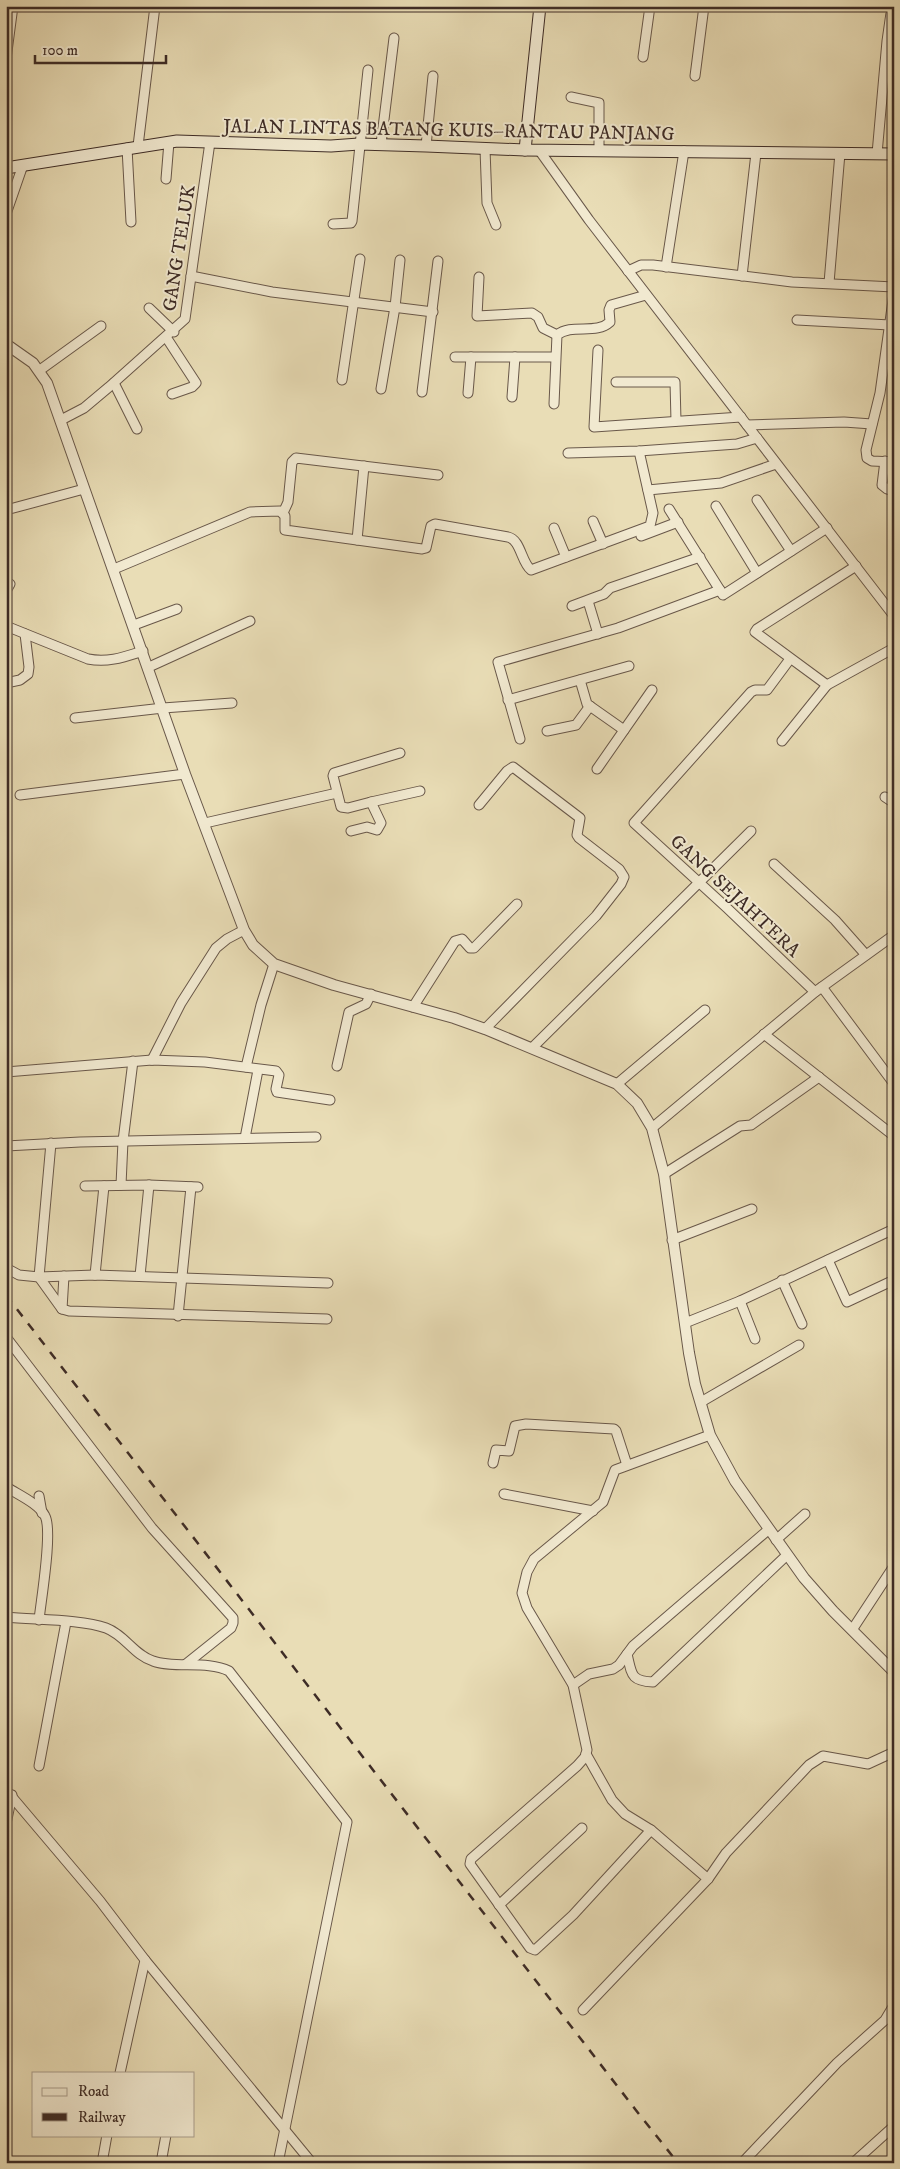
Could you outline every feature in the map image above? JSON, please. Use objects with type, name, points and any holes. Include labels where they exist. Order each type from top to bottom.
[{"type":"main road","points":[[525,150],[540,6]]},
{"type":"main road","name":"JALAN LINTAS BATANG KUIS–RANTAU PANJANG","points":[[6,168],[169,142],[331,146],[381,144],[525,150],[894,154]]},
{"type":"street","points":[[6,59],[13,6]]},
{"type":"street","points":[[131,222],[132,147],[155,6]]},
{"type":"street","points":[[643,57],[650,6]]},
{"type":"street","points":[[695,76],[704,6]]},
{"type":"street","points":[[877,154],[890,42],[892,6]]},
{"type":"street","points":[[381,144],[394,38]]},
{"type":"street","points":[[333,224],[351,223],[352,221],[368,70]]},
{"type":"street","points":[[426,146],[433,76]]},
{"type":"street","points":[[571,97],[599,103],[599,151]]},
{"type":"street","points":[[166,178],[169,142]]},
{"type":"street","name":"GANG TELUK","points":[[61,420],[84,408],[170,334],[186,316],[210,142]]},
{"type":"street","points":[[485,149],[487,203],[496,225]]},
{"type":"street","points":[[539,150],[646,295],[894,616]]},
{"type":"street","points":[[666,267],[684,151]]},
{"type":"street","points":[[742,276],[756,153]]},
{"type":"street","points":[[829,283],[840,153]]},
{"type":"street","points":[[6,214],[23,165]]},
{"type":"street","points":[[342,380],[360,259]]},
{"type":"street","points":[[381,389],[395,307],[400,260]]},
{"type":"street","points":[[422,392],[438,261]]},
{"type":"street","points":[[628,271],[641,266],[666,267],[792,282],[894,287]]},
{"type":"street","points":[[192,276],[272,292],[433,312]]},
{"type":"street","points":[[479,277],[478,316],[532,313],[538,317],[543,328],[557,335]]},
{"type":"street","points":[[894,293],[880,394],[866,442],[867,458],[890,462],[882,485],[886,489],[894,491]]},
{"type":"street","points":[[557,335],[568,330],[602,328],[610,322],[608,310],[611,305],[646,295]]},
{"type":"street","points":[[149,308],[170,334],[196,383],[192,388],[172,394]]},
{"type":"street","points":[[797,320],[890,325]]},
{"type":"street","points":[[40,370],[101,326]]},
{"type":"street","points":[[554,404],[557,335]]},
{"type":"street","points":[[6,344],[24,355],[40,370],[47,383],[186,774],[244,930],[253,945],[274,964],[334,985],[454,1018],[532,1048],[617,1084],[637,1103],[652,1128],[664,1174],[672,1240],[695,1384],[702,1402],[710,1435],[735,1481],[768,1530],[804,1578],[894,1672]]},
{"type":"street","points":[[598,350],[594,426],[741,417]]},
{"type":"street","points":[[455,357],[555,357]]},
{"type":"street","points":[[468,393],[471,357]]},
{"type":"street","points":[[512,397],[515,357]]},
{"type":"street","points":[[616,382],[675,382],[676,422]]},
{"type":"street","points":[[114,383],[137,429]]},
{"type":"street","points":[[747,425],[844,422],[872,424]]},
{"type":"street","points":[[568,453],[639,451],[737,444],[757,438]]},
{"type":"street","points":[[438,475],[296,458],[292,462],[288,502],[283,513],[285,530],[426,548],[431,526],[440,524],[512,538],[530,570],[650,526],[653,514],[639,451]]},
{"type":"street","points":[[648,490],[721,483],[776,464]]},
{"type":"street","points":[[356,540],[364,466]]},
{"type":"street","points":[[6,510],[84,489]]},
{"type":"street","points":[[757,500],[790,551]]},
{"type":"street","points":[[716,506],[757,573]]},
{"type":"street","points":[[669,509],[723,595],[827,528]]},
{"type":"street","points":[[114,568],[250,512],[280,511],[283,513]]},
{"type":"street","points":[[593,521],[603,544]]},
{"type":"street","points":[[592,554],[678,522]]},
{"type":"street","points":[[554,528],[566,557]]},
{"type":"street","points":[[572,606],[604,594],[610,588],[700,557]]},
{"type":"street","points":[[827,685],[756,634],[757,629],[856,566]]},
{"type":"street","points":[[520,739],[498,662],[618,628],[720,590]]},
{"type":"street","points":[[588,601],[598,634]]},
{"type":"street","points":[[134,625],[177,610]]},
{"type":"street","points":[[149,667],[250,621]]},
{"type":"street","points":[[6,626],[79,656],[100,661],[118,659],[143,651]]},
{"type":"street","points":[[6,683],[20,680],[28,674],[25,634]]},
{"type":"street","points":[[782,741],[827,685],[894,648]]},
{"type":"street","name":"GANG SEJAHTERA","points":[[790,659],[768,690],[755,690],[751,692],[634,823],[818,989],[892,1081]]},
{"type":"street","points":[[508,700],[629,666]]},
{"type":"street","points":[[580,680],[587,704],[624,730]]},
{"type":"street","points":[[597,769],[652,690]]},
{"type":"street","points":[[75,718],[162,708],[232,703]]},
{"type":"street","points":[[547,731],[576,725],[590,706]]},
{"type":"street","points":[[400,753],[334,773],[337,793],[342,808],[420,791]]},
{"type":"street","points":[[480,805],[507,771],[514,767],[580,818],[578,838],[619,869],[624,877],[596,916],[485,1029]]},
{"type":"street","points":[[20,795],[186,774]]},
{"type":"street","points":[[204,823],[337,793]]},
{"type":"street","points":[[885,797],[894,803]]},
{"type":"street","points":[[350,831],[367,827],[374,830],[380,828],[381,823],[371,802]]},
{"type":"street","points":[[532,1048],[698,881],[751,831]]},
{"type":"street","points":[[774,864],[835,920],[866,955]]},
{"type":"street","points":[[413,1007],[454,941],[462,939],[470,948],[474,948],[517,904]]},
{"type":"street","points":[[152,1060],[181,1003],[216,948],[227,939],[244,930]]},
{"type":"street","points":[[652,1128],[818,989],[894,935]]},
{"type":"street","points":[[246,1068],[261,1005],[274,964]]},
{"type":"street","points":[[337,1066],[349,1012],[366,1004],[371,994]]},
{"type":"street","points":[[617,1084],[705,1010]]},
{"type":"street","points":[[764,1034],[894,1136]]},
{"type":"street","points":[[6,1072],[152,1060],[204,1062],[278,1072],[279,1079],[276,1089],[279,1093],[330,1100]]},
{"type":"street","points":[[121,1185],[123,1141],[133,1061]]},
{"type":"street","points":[[245,1138],[258,1070]]},
{"type":"street","points":[[664,1174],[740,1126],[751,1125],[819,1077]]},
{"type":"street","points":[[6,1146],[51,1143],[316,1137]]},
{"type":"street","points":[[51,1143],[39,1277],[62,1309],[69,1311],[178,1316],[326,1320]]},
{"type":"street","points":[[140,1276],[149,1185]]},
{"type":"street","points":[[85,1186],[149,1185],[194,1187],[178,1316]]},
{"type":"street","points":[[95,1275],[104,1186]]},
{"type":"street","points":[[672,1240],[752,1209]]},
{"type":"street","points":[[685,1323],[740,1301],[894,1229]]},
{"type":"street","points":[[828,1260],[847,1302],[894,1280]]},
{"type":"street","points":[[6,1268],[19,1275],[39,1277],[95,1275],[328,1283]]},
{"type":"street","points":[[62,1309],[64,1276]]},
{"type":"street","points":[[782,1280],[802,1324]]},
{"type":"street","points":[[740,1301],[755,1339]]},
{"type":"street","points":[[6,1337],[152,1528],[232,1617],[234,1623],[231,1628],[186,1664]]},
{"type":"street","points":[[702,1402],[800,1345]]},
{"type":"street","points":[[493,1463],[496,1450],[509,1450],[515,1426],[526,1424],[614,1429],[627,1465]]},
{"type":"street","points":[[708,1879],[651,1830],[625,1814],[612,1800],[586,1754],[586,1744],[573,1685],[527,1608],[522,1593],[527,1572],[534,1559],[603,1502],[613,1472],[627,1465],[710,1435]]},
{"type":"street","points":[[8,1488],[41,1510],[46,1516],[48,1535],[39,1620]]},
{"type":"street","points":[[504,1494],[593,1511]]},
{"type":"street","points":[[39,1496],[44,1523],[45,1543],[39,1620]]},
{"type":"street","points":[[776,1540],[805,1514]]},
{"type":"street","points":[[573,1685],[589,1674],[612,1669],[619,1665],[633,1646],[768,1530]]},
{"type":"street","points":[[627,1654],[633,1676],[640,1682],[653,1682],[787,1555]]},
{"type":"street","points":[[852,1630],[894,1566]]},
{"type":"street","points":[[6,1617],[66,1622],[106,1628],[120,1636],[142,1657],[155,1662],[216,1667],[229,1671],[347,1822],[278,2163]]},
{"type":"street","points":[[39,1766],[66,1622]]},
{"type":"street","points":[[583,2010],[708,1879],[726,1852],[815,1760],[823,1756],[868,1764],[894,1752]]},
{"type":"street","points":[[586,1754],[577,1766],[471,1859],[470,1867],[530,1948],[537,1949],[573,1915],[651,1830]]},
{"type":"street","points":[[9,1792],[100,1901],[145,1960],[312,2163]]},
{"type":"street","points":[[6,1824],[9,1792]]},
{"type":"street","points":[[499,1905],[582,1828]]},
{"type":"street","points":[[120,2072],[145,1960]]},
{"type":"street","points":[[742,2163],[838,2063],[885,2020],[894,2005]]},
{"type":"street","points":[[853,2163],[894,2126]]},
{"type":"street","points":[[102,2163],[107,2136]]},
{"type":"street","points":[[161,2163],[166,2136]]},
{"type":"railway","points":[[6,1295],[678,2163]]}]
